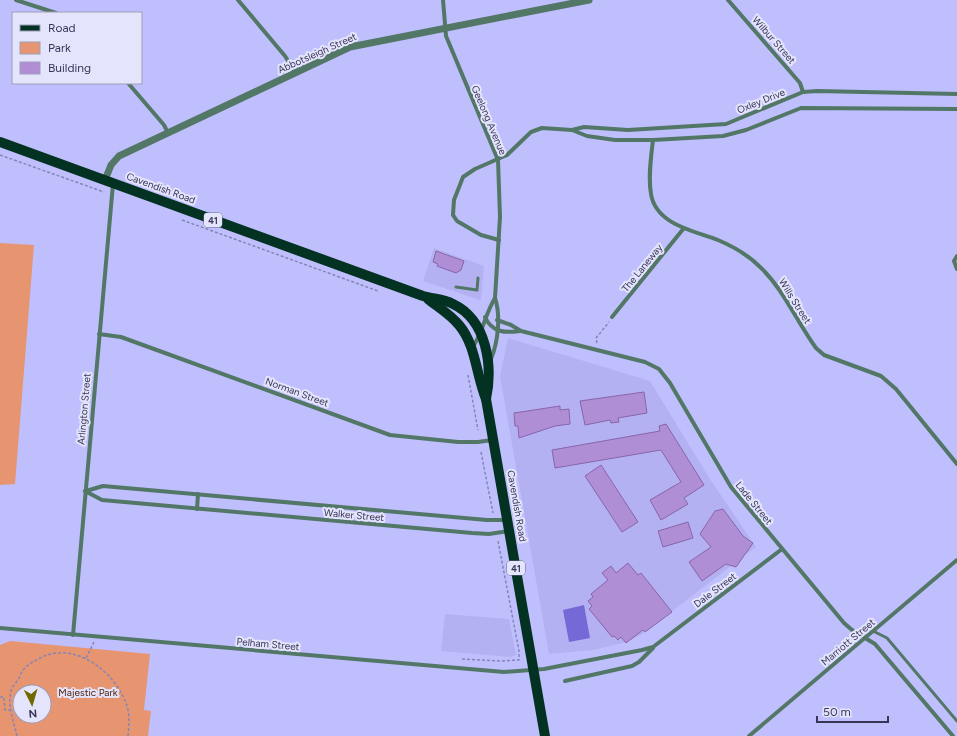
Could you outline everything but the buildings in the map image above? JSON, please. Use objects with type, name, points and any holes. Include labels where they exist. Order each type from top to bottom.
[{"type":"main road","name":"Cavendish Road","points":[[0,142],[426,297],[446,301],[455,305],[472,319],[480,330],[488,365],[489,386],[486,399]]},
{"type":"main road","name":"Cavendish Road","points":[[426,297],[459,324],[472,348],[480,384],[486,399],[545,736]]},
{"type":"street","points":[[16,0],[53,12]]},
{"type":"street","points":[[238,0],[285,56],[296,73]]},
{"type":"street","name":"Geelong Avenue","points":[[443,0],[446,36],[452,55],[498,160],[500,217],[495,298],[498,309],[494,348],[488,365]]},
{"type":"street","name":"Abbotsleigh Street","points":[[109,182],[111,165],[119,156],[350,47],[445,27],[589,0]]},
{"type":"street","name":"Wilbur Street","points":[[728,0],[800,83],[803,92]]},
{"type":"street","points":[[129,84],[164,125],[168,134]]},
{"type":"street","name":"Oxley Drive","points":[[499,240],[481,235],[457,221],[453,215],[454,200],[463,177],[475,169],[507,155],[531,132],[542,128],[572,130],[584,127],[628,130],[726,124],[803,92],[957,94]]},
{"type":"street","name":"Oxley Drive","points":[[572,130],[587,136],[608,139],[653,140],[723,136],[746,130],[801,108],[957,109]]},
{"type":"street","name":"Wills Street","points":[[653,140],[651,195],[657,208],[672,223],[719,241],[745,255],[758,265],[772,279],[816,348],[824,355],[881,376],[896,389],[957,464]]},
{"type":"street","name":"Arlington Street","points":[[73,635],[99,334],[109,182]]},
{"type":"street","name":"The Laneway","points":[[612,317],[684,228]]},
{"type":"street","points":[[957,256],[954,261],[957,269]]},
{"type":"street","name":"Geelong Avenue","points":[[472,348],[495,298]]},
{"type":"street","points":[[485,317],[489,324],[496,330]]},
{"type":"street","name":"Lade Street","points":[[497,320],[511,325],[521,331],[645,362],[659,369],[670,383],[731,487],[847,626],[866,637],[876,645],[953,736]]},
{"type":"street","name":"Lade Street","points":[[496,330],[510,332],[521,331]]},
{"type":"street","name":"Norman Street","points":[[99,334],[121,337],[390,435],[458,442],[480,442],[493,439]]},
{"type":"street","name":"Walker Street","points":[[85,491],[103,486],[488,520],[508,520]]},
{"type":"street","name":"Walker Street","points":[[85,491],[102,500],[197,509],[472,533],[489,534],[510,531]]},
{"type":"street","points":[[197,509],[198,494]]},
{"type":"street","name":"Dale Street","points":[[565,680],[635,665],[657,644],[782,549]]},
{"type":"street","name":"Marriott Street","points":[[748,736],[957,560]]},
{"type":"street","name":"Pelham Street","points":[[0,628],[504,672],[534,670]]},
{"type":"street","name":"Dale Street","points":[[534,670],[642,650],[657,644]]},
{"type":"lane","points":[[456,287],[477,290],[478,278]]},
{"type":"lane","points":[[873,631],[887,638],[957,721]]},
{"type":"path","points":[[0,155],[104,192]]},
{"type":"path","points":[[179,219],[382,292]]},
{"type":"path","points":[[596,338],[612,317]]},
{"type":"path","points":[[467,372],[478,430]]},
{"type":"path","points":[[482,452],[493,514]]},
{"type":"path","points":[[462,659],[500,661],[519,660],[519,651],[498,542]]},
{"type":"path","points":[[86,658],[96,637]]},
{"type":"path","points":[[17,736],[11,710],[11,691],[21,670],[49,653],[72,654],[86,658],[102,668],[119,690],[127,706],[130,718],[128,736]]},
{"type":"path","points":[[0,697],[4,697],[6,710],[11,710]]},
{"type":"shaded area","points":[[434,248],[484,266],[480,300],[423,281]]},
{"type":"shaded area","points":[[508,338],[650,381],[710,479],[756,547],[641,635],[623,643],[593,650],[549,654],[500,376]]},
{"type":"shaded area","points":[[584,605],[590,638],[569,642],[563,610]]},
{"type":"shaded area","points":[[445,614],[509,619],[516,655],[511,657],[441,651]]},
{"type":"green space","points":[[0,243],[34,245],[15,484],[0,485]]},
{"type":"green space","name":"Majestic Park","points":[[10,641],[150,654],[144,710],[151,711],[148,736],[0,736],[0,645]]}]
